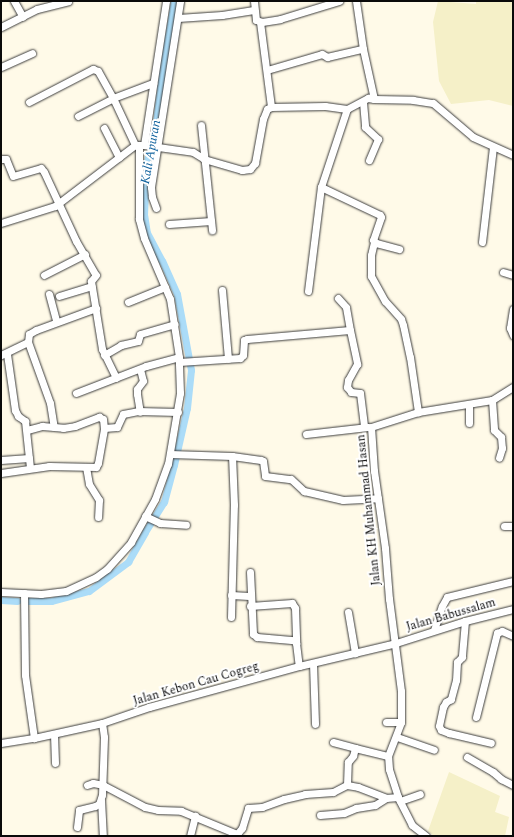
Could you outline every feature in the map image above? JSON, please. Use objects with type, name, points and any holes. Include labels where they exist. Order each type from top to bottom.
[{"type":"street","points":[[14,1],[23,17]]},
{"type":"street","points":[[1,27],[37,9],[68,1]]},
{"type":"street","points":[[1,592],[24,593],[66,591],[96,577],[107,569],[131,542],[146,517],[155,499],[172,454],[180,393],[180,360],[175,324],[170,299],[144,238],[139,219],[153,83],[166,1]]},
{"type":"street","points":[[156,208],[151,192],[146,146],[178,18],[180,1]]},
{"type":"street","points":[[254,1],[256,20],[260,22],[271,107]]},
{"type":"street","points":[[260,22],[280,19],[339,1]]},
{"type":"street","points":[[356,1],[363,49],[374,99]]},
{"type":"street","points":[[178,18],[214,16],[254,10]]},
{"type":"street","points":[[267,70],[322,54],[327,57],[363,49]]},
{"type":"street","points":[[1,67],[32,53]]},
{"type":"street","points":[[29,102],[94,69],[98,71],[113,98],[146,146]]},
{"type":"street","points":[[78,116],[113,98],[153,83]]},
{"type":"street","points":[[1,223],[50,208],[60,203],[119,157],[146,146],[193,152],[204,159],[242,170],[252,168],[255,163],[263,119],[268,109],[271,107],[325,106],[347,109],[363,102],[368,98],[413,100],[433,103],[473,137],[513,155]]},
{"type":"street","points":[[363,102],[365,127],[378,139],[369,160]]},
{"type":"street","points":[[308,291],[321,187],[347,109]]},
{"type":"street","points":[[201,125],[212,230]]},
{"type":"street","points":[[104,128],[119,157]]},
{"type":"street","points":[[482,242],[493,147]]},
{"type":"street","points":[[1,160],[6,159],[13,176],[42,169],[60,203],[76,241],[96,274],[91,279],[91,286],[104,355],[116,378]]},
{"type":"street","points":[[321,187],[380,215],[373,237],[374,242],[371,256],[371,276],[385,302],[401,319],[410,357],[418,412]]},
{"type":"street","points":[[169,224],[211,221]]},
{"type":"street","points":[[374,242],[399,249]]},
{"type":"street","points":[[44,275],[85,254]]},
{"type":"street","points":[[503,272],[513,275]]},
{"type":"street","points":[[59,296],[91,286]]},
{"type":"street","points":[[128,302],[165,287]]},
{"type":"street","points":[[222,290],[228,359]]},
{"type":"street","points":[[48,294],[56,321]]},
{"type":"street","points":[[306,434],[368,427],[360,393],[351,392],[348,387],[348,380],[356,364],[346,306],[338,298]]},
{"type":"street","points":[[54,427],[50,403],[28,342],[31,332],[56,321],[96,308]]},
{"type":"street","points":[[513,309],[510,328],[513,335]]},
{"type":"street","points":[[104,355],[121,345],[138,341],[140,334],[175,324]]},
{"type":"street","points":[[76,393],[140,369],[180,360],[196,361],[240,358],[243,355],[244,340],[247,339],[350,330]]},
{"type":"street","points":[[28,342],[4,354],[15,410],[18,416],[25,419],[27,430],[25,436],[30,468]]},
{"type":"street","points":[[140,369],[143,381],[137,389],[140,412]]},
{"type":"street","name":"Jalan KH Muhammad Hasan","points":[[402,722],[400,672],[368,427],[418,412],[492,400],[513,387]]},
{"type":"street","points":[[492,400],[494,430],[501,437],[502,448],[499,458]]},
{"type":"street","points":[[469,423],[470,404]]},
{"type":"street","points":[[104,428],[117,427],[124,413],[178,412]]},
{"type":"street","points":[[1,473],[49,466],[97,466],[104,428],[103,419],[99,417],[84,421],[77,426],[42,426],[27,430]]},
{"type":"street","points":[[172,454],[190,456],[232,456],[263,461],[265,476],[293,479],[304,491],[343,500],[378,498]]},
{"type":"street","points":[[231,617],[234,505],[232,456]]},
{"type":"street","points":[[1,460],[29,458]]},
{"type":"street","points":[[86,467],[90,484],[99,500],[98,517]]},
{"type":"street","points":[[146,517],[157,522],[186,525]]},
{"type":"street","points":[[504,526],[513,526]]},
{"type":"street","points":[[250,572],[249,596],[254,636],[291,640],[296,643]]},
{"type":"street","points":[[434,630],[442,606],[447,597],[513,581]]},
{"type":"street","points":[[24,593],[23,612],[25,675],[34,738]]},
{"type":"street","points":[[231,595],[249,596]]},
{"type":"street","points":[[250,606],[292,604],[295,608],[296,643],[299,666]]},
{"type":"street","name":"Jalan Babussalam","points":[[396,643],[434,630],[513,609]]},
{"type":"street","points":[[348,612],[355,653]]},
{"type":"street","points":[[465,621],[462,657],[457,662],[456,680],[451,699],[446,702],[443,707],[439,726],[441,730],[449,733],[491,743]]},
{"type":"street","points":[[476,717],[497,633],[502,631],[513,636]]},
{"type":"street","name":"Jalan Kebon Cau Cogreg","points":[[1,743],[34,738],[102,723],[149,707],[299,666],[396,643]]},
{"type":"street","points":[[313,663],[314,724]]},
{"type":"street","points":[[386,722],[402,722],[388,756],[391,777],[399,799],[412,825],[426,836]]},
{"type":"street","points":[[102,723],[104,737],[103,785],[100,800],[103,836]]},
{"type":"street","points":[[54,734],[55,763]]},
{"type":"street","points":[[397,737],[434,750]]},
{"type":"street","points":[[333,742],[388,756]]},
{"type":"street","points":[[347,785],[348,762],[353,756],[355,748]]},
{"type":"street","points":[[467,757],[513,785]]},
{"type":"street","points":[[87,785],[93,783],[103,785],[145,807],[158,810],[181,811],[237,834],[240,832],[249,808],[262,807],[284,799],[305,794],[333,792],[347,785],[358,787],[386,798],[399,799],[420,794]]},
{"type":"street","points":[[320,816],[341,814],[356,808],[375,805],[386,798]]},
{"type":"street","points":[[77,827],[79,810],[95,806],[100,800]]},
{"type":"street","points":[[190,836],[195,816]]},
{"type":"shaded area","points":[[438,1],[476,4],[476,1],[513,1],[513,106],[489,100],[451,104],[439,81],[433,22]]},
{"type":"shaded area","points":[[449,772],[500,796],[495,812],[509,817],[505,836],[434,836],[428,831]]},
{"type":"waterway","name":"Kali Apuran","points":[[28,601],[51,601],[89,591],[128,562],[164,502],[174,465],[187,408],[191,370],[177,294],[147,233],[144,215],[146,168],[148,156],[154,140],[162,71],[174,1]]},
{"type":"waterway","name":"Kali Apuran","points":[[1,600],[17,601]]}]
